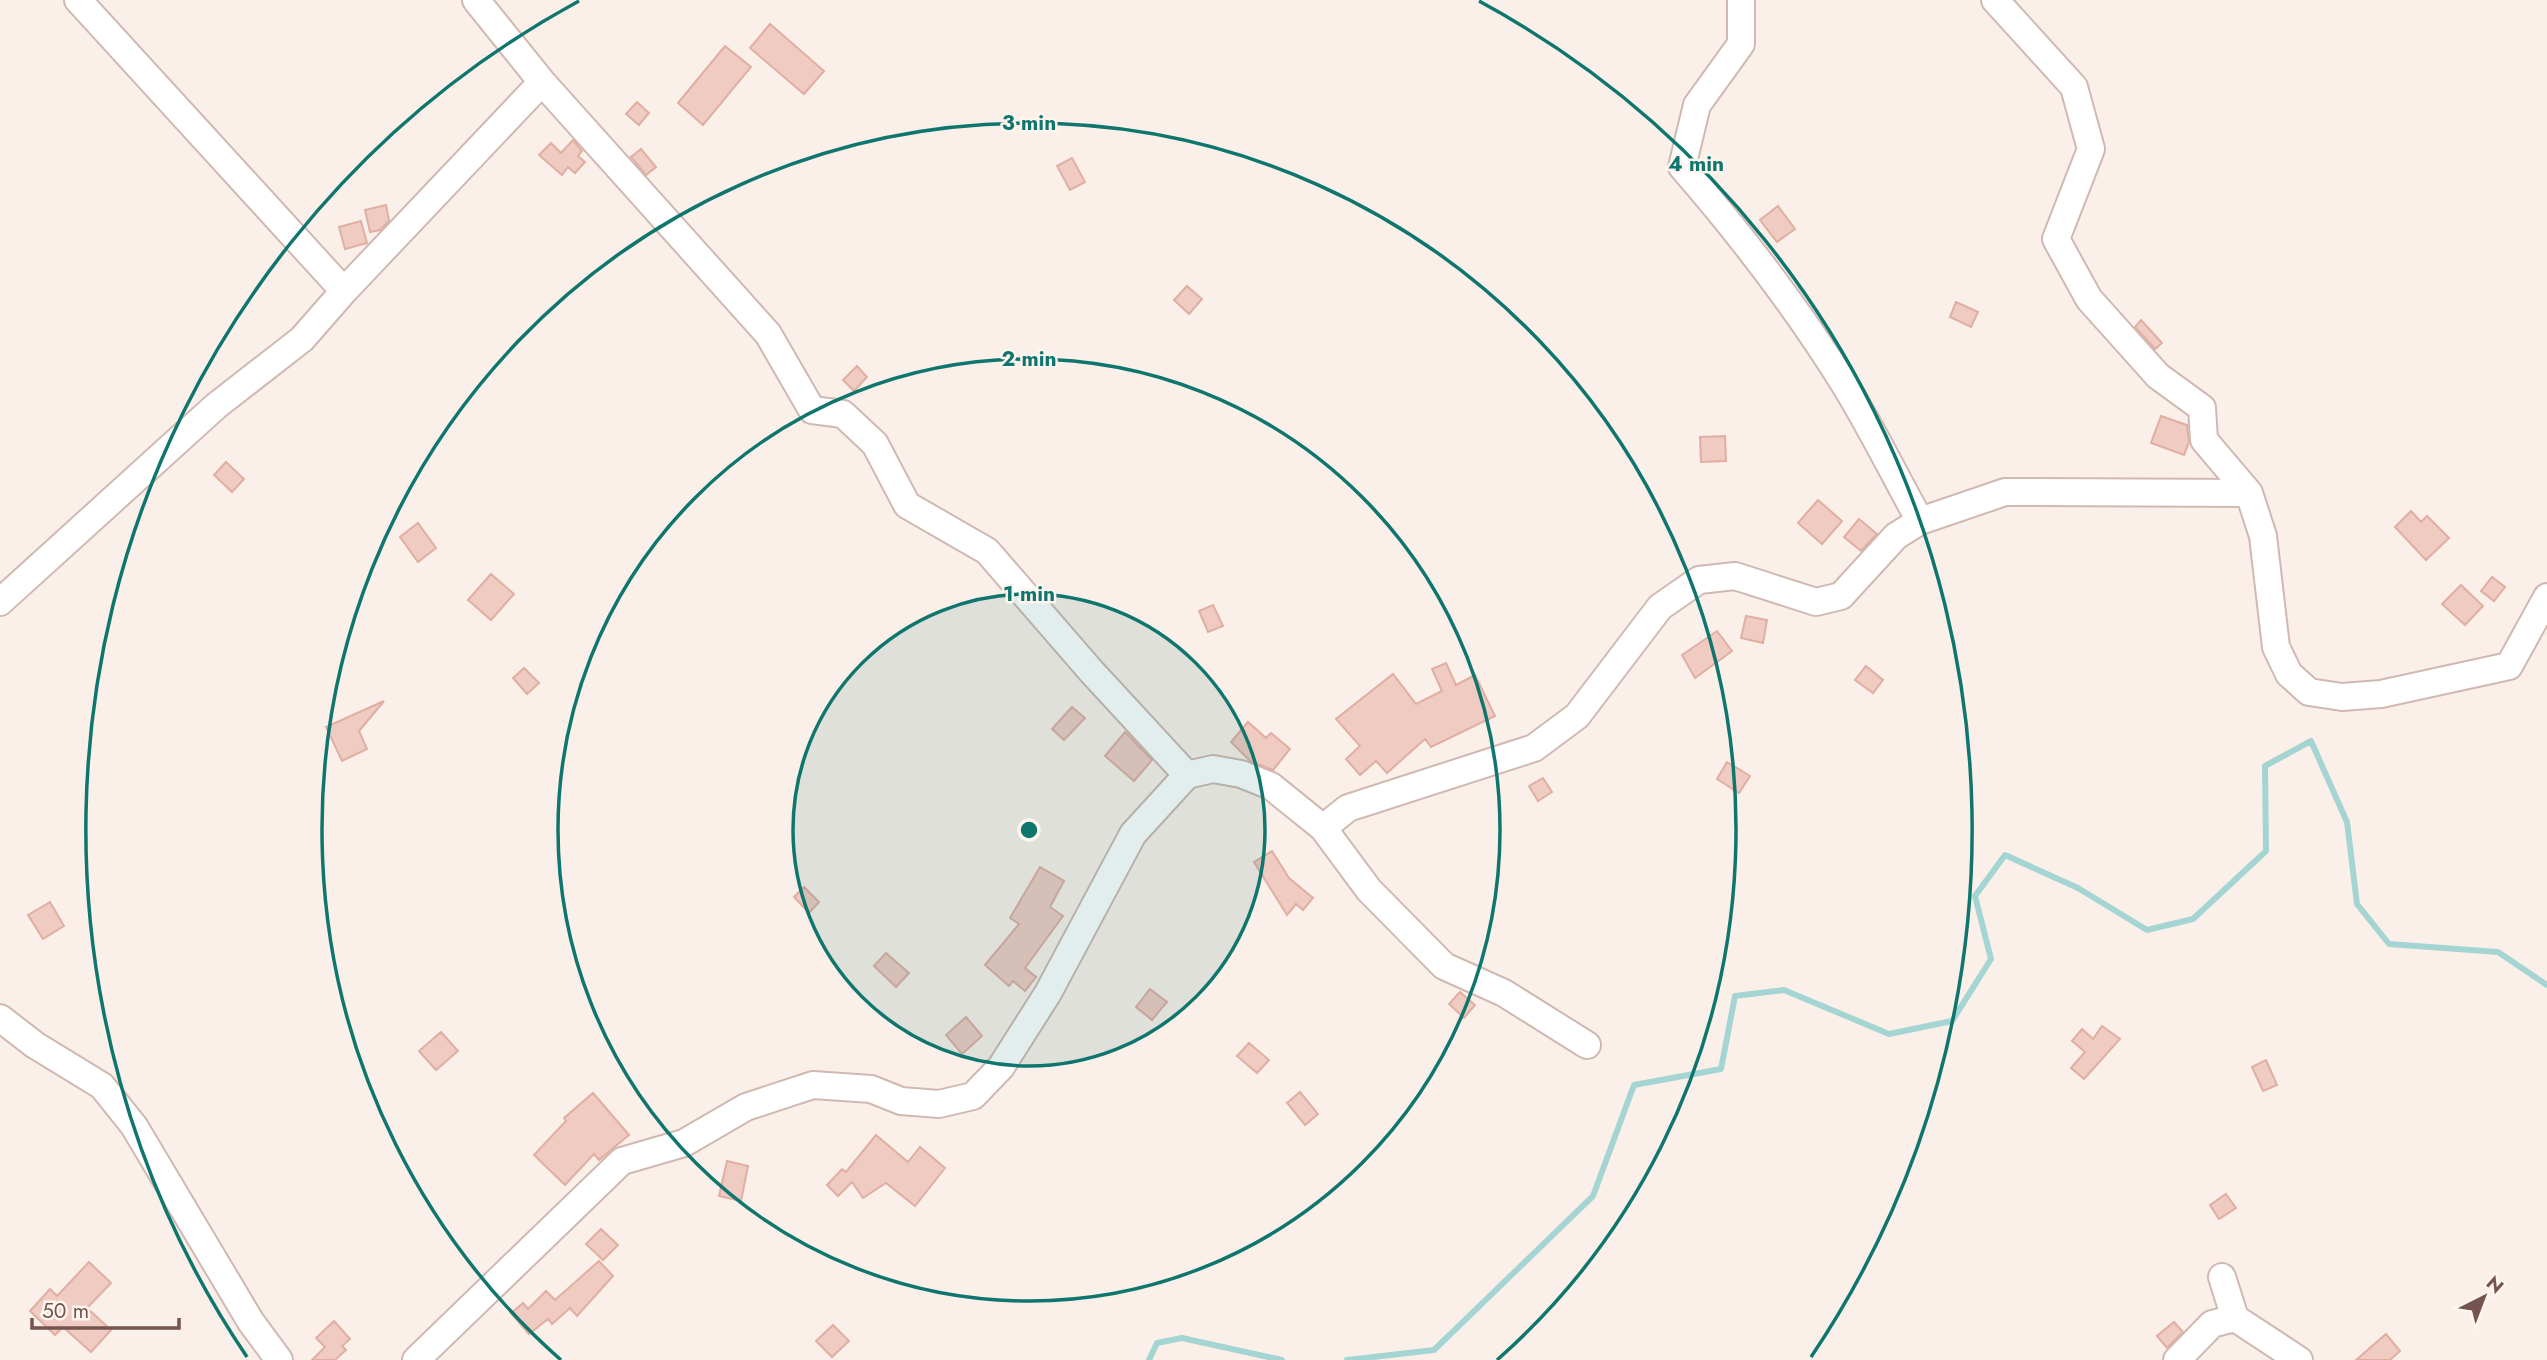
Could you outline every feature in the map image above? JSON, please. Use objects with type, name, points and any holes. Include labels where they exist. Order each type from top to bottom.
[{"type":"street","points":[[78,0],[344,291]]},
{"type":"street","points":[[476,0],[541,82],[768,334],[812,410],[843,414],[875,444],[907,505],[987,551],[1186,775]]},
{"type":"street","points":[[1741,0],[1741,44],[1697,105],[1682,167],[1727,219],[1788,300],[1846,387],[1920,521]]},
{"type":"street","points":[[1996,0],[2074,87],[2091,149],[2056,239],[2089,299],[2158,376],[2203,408],[2204,440],[2249,494],[2263,536],[2276,648],[2289,674],[2309,692],[2342,697],[2381,694],[2510,666],[2547,597]]},
{"type":"street","points":[[0,602],[216,407],[302,339],[541,82]]},
{"type":"street","points":[[1323,828],[1348,808],[1534,748],[1577,716],[1660,607],[1699,580],[1735,576],[1816,602],[1841,596],[1896,536],[1920,521],[2005,492],[2249,494]]},
{"type":"street","points":[[416,1360],[622,1161],[684,1143],[746,1107],[813,1085],[871,1089],[901,1101],[939,1104],[973,1096],[1001,1067],[1048,993],[1133,834],[1186,775],[1213,769],[1241,774],[1271,786],[1323,828],[1369,890],[1444,966],[1504,993],[1587,1045]]},
{"type":"street","points":[[0,1018],[35,1045],[102,1086],[134,1126],[251,1322],[279,1360]]},
{"type":"street","points":[[2222,1277],[2235,1318],[2298,1360]]},
{"type":"street","points":[[2177,1360],[2212,1324],[2235,1318]]},
{"type":"building","points":[[770,24],[824,71],[804,94],[750,48]]},
{"type":"building","points":[[725,46],[751,67],[703,125],[678,103]]},
{"type":"building","points":[[637,102],[649,113],[639,125],[626,114]]},
{"type":"building","points":[[573,140],[582,151],[578,156],[585,162],[575,173],[568,167],[562,175],[539,155],[551,143],[561,153]]},
{"type":"building","points":[[641,149],[656,167],[646,175],[631,157]]},
{"type":"building","points":[[1072,158],[1085,182],[1070,190],[1057,166]]},
{"type":"building","points":[[386,205],[389,221],[380,230],[370,232],[365,210]]},
{"type":"building","points":[[1778,206],[1795,229],[1777,242],[1760,220]]},
{"type":"building","points":[[361,221],[367,243],[345,249],[339,227]]},
{"type":"building","points":[[1187,286],[1202,299],[1189,314],[1174,300]]},
{"type":"building","points":[[1956,302],[1978,312],[1971,327],[1950,317]]},
{"type":"building","points":[[2141,320],[2162,343],[2155,349],[2135,327]]},
{"type":"building","points":[[857,366],[867,377],[854,391],[843,380]]},
{"type":"building","points":[[2161,416],[2187,425],[2189,442],[2184,455],[2151,443]]},
{"type":"building","points":[[1725,436],[1726,461],[1701,462],[1700,437]]},
{"type":"building","points":[[226,462],[244,479],[232,492],[214,475]]},
{"type":"building","points":[[1818,500],[1842,521],[1822,544],[1798,523]]},
{"type":"building","points":[[2411,511],[2421,522],[2427,516],[2449,538],[2426,560],[2395,527]]},
{"type":"building","points":[[1859,519],[1877,534],[1861,551],[1844,537]]},
{"type":"building","points":[[418,523],[436,548],[418,562],[400,537]]},
{"type":"building","points":[[491,574],[514,594],[491,620],[468,600]]},
{"type":"building","points":[[2492,577],[2505,587],[2494,601],[2481,591]]},
{"type":"building","points":[[2461,585],[2483,606],[2465,625],[2442,604]]},
{"type":"building","points":[[1213,605],[1223,626],[1208,632],[1199,611]]},
{"type":"building","points":[[1746,616],[1767,620],[1763,643],[1741,638]]},
{"type":"building","points":[[1717,631],[1732,651],[1695,678],[1682,655]]},
{"type":"building","points":[[1446,663],[1456,685],[1475,675],[1495,716],[1431,747],[1425,739],[1387,773],[1376,761],[1360,775],[1346,759],[1360,746],[1336,719],[1393,674],[1416,704],[1442,691],[1432,669]]},
{"type":"building","points":[[1866,666],[1883,680],[1873,693],[1855,680]]},
{"type":"building","points":[[524,668],[539,683],[527,694],[513,678]]},
{"type":"building","points":[[384,701],[359,731],[367,749],[342,761],[326,727]]},
{"type":"building","points":[[1072,707],[1085,718],[1064,740],[1052,729]]},
{"type":"building","points":[[1248,722],[1266,738],[1271,733],[1290,749],[1273,770],[1250,761],[1231,742]]},
{"type":"building","points":[[1125,732],[1152,760],[1134,781],[1105,756]]},
{"type":"building","points":[[1727,762],[1750,776],[1739,793],[1717,779]]},
{"type":"building","points":[[1543,778],[1552,792],[1538,801],[1529,786]]},
{"type":"building","points":[[1272,851],[1289,878],[1313,898],[1303,910],[1296,904],[1287,915],[1254,862]]},
{"type":"building","points":[[1040,867],[1064,881],[1050,907],[1063,916],[1025,968],[1036,977],[1025,991],[1013,981],[1009,986],[985,965],[1019,924],[1010,918]]},
{"type":"building","points":[[804,887],[819,902],[809,913],[794,897]]},
{"type":"building","points":[[50,902],[64,926],[43,939],[28,915]]},
{"type":"building","points":[[886,953],[909,973],[896,987],[874,966]]},
{"type":"building","points":[[1150,989],[1167,1002],[1152,1020],[1136,1007]]},
{"type":"building","points":[[1460,992],[1475,1005],[1464,1018],[1449,1004]]},
{"type":"building","points":[[966,1017],[982,1036],[962,1054],[946,1035]]},
{"type":"building","points":[[2102,1026],[2120,1039],[2084,1079],[2071,1068],[2085,1052],[2072,1041],[2082,1029],[2093,1039]]},
{"type":"building","points":[[441,1032],[458,1051],[436,1070],[419,1051]]},
{"type":"building","points":[[1249,1043],[1269,1060],[1257,1073],[1237,1056]]},
{"type":"building","points":[[2266,1060],[2277,1085],[2263,1091],[2252,1067]]},
{"type":"building","points":[[1300,1092],[1318,1114],[1305,1125],[1287,1103]]},
{"type":"building","points":[[593,1093],[629,1135],[599,1160],[594,1154],[565,1185],[534,1155],[566,1121],[564,1118]]},
{"type":"building","points":[[876,1135],[908,1162],[920,1147],[945,1168],[915,1206],[886,1183],[863,1198],[852,1182],[838,1196],[827,1185],[842,1169],[846,1172]]},
{"type":"building","points":[[727,1161],[748,1166],[741,1201],[719,1196]]},
{"type":"building","points":[[2226,1194],[2236,1208],[2219,1219],[2210,1205]]},
{"type":"building","points":[[601,1229],[618,1245],[603,1260],[586,1244]]},
{"type":"building","points":[[599,1261],[613,1276],[577,1316],[570,1308],[552,1324],[548,1319],[529,1334],[511,1313],[523,1303],[528,1309],[546,1291],[555,1300]]},
{"type":"building","points":[[89,1262],[111,1283],[87,1308],[111,1330],[91,1352],[63,1327],[55,1335],[30,1311],[50,1289],[57,1296]]},
{"type":"building","points":[[334,1321],[350,1339],[342,1346],[346,1350],[335,1360],[312,1360],[325,1347],[316,1338]]},
{"type":"building","points":[[2174,1322],[2183,1332],[2167,1348],[2157,1336]]},
{"type":"building","points":[[833,1325],[849,1341],[832,1357],[816,1341]]},
{"type":"building","points":[[2386,1334],[2400,1351],[2390,1360],[2356,1360]]},
{"type":"waterway","points":[[1347,1360],[1434,1350],[1593,1196],[1634,1085],[1721,1069],[1735,996],[1784,990],[1889,1034],[1952,1021],[1991,959],[1975,896],[2005,855],[2078,888],[2147,930],[2193,919],[2266,851],[2265,766],[2311,741],[2347,822],[2357,904],[2389,944],[2498,952],[2547,985]]},
{"type":"waterway","points":[[1149,1360],[1157,1343],[1182,1338],[1282,1360]]}]
